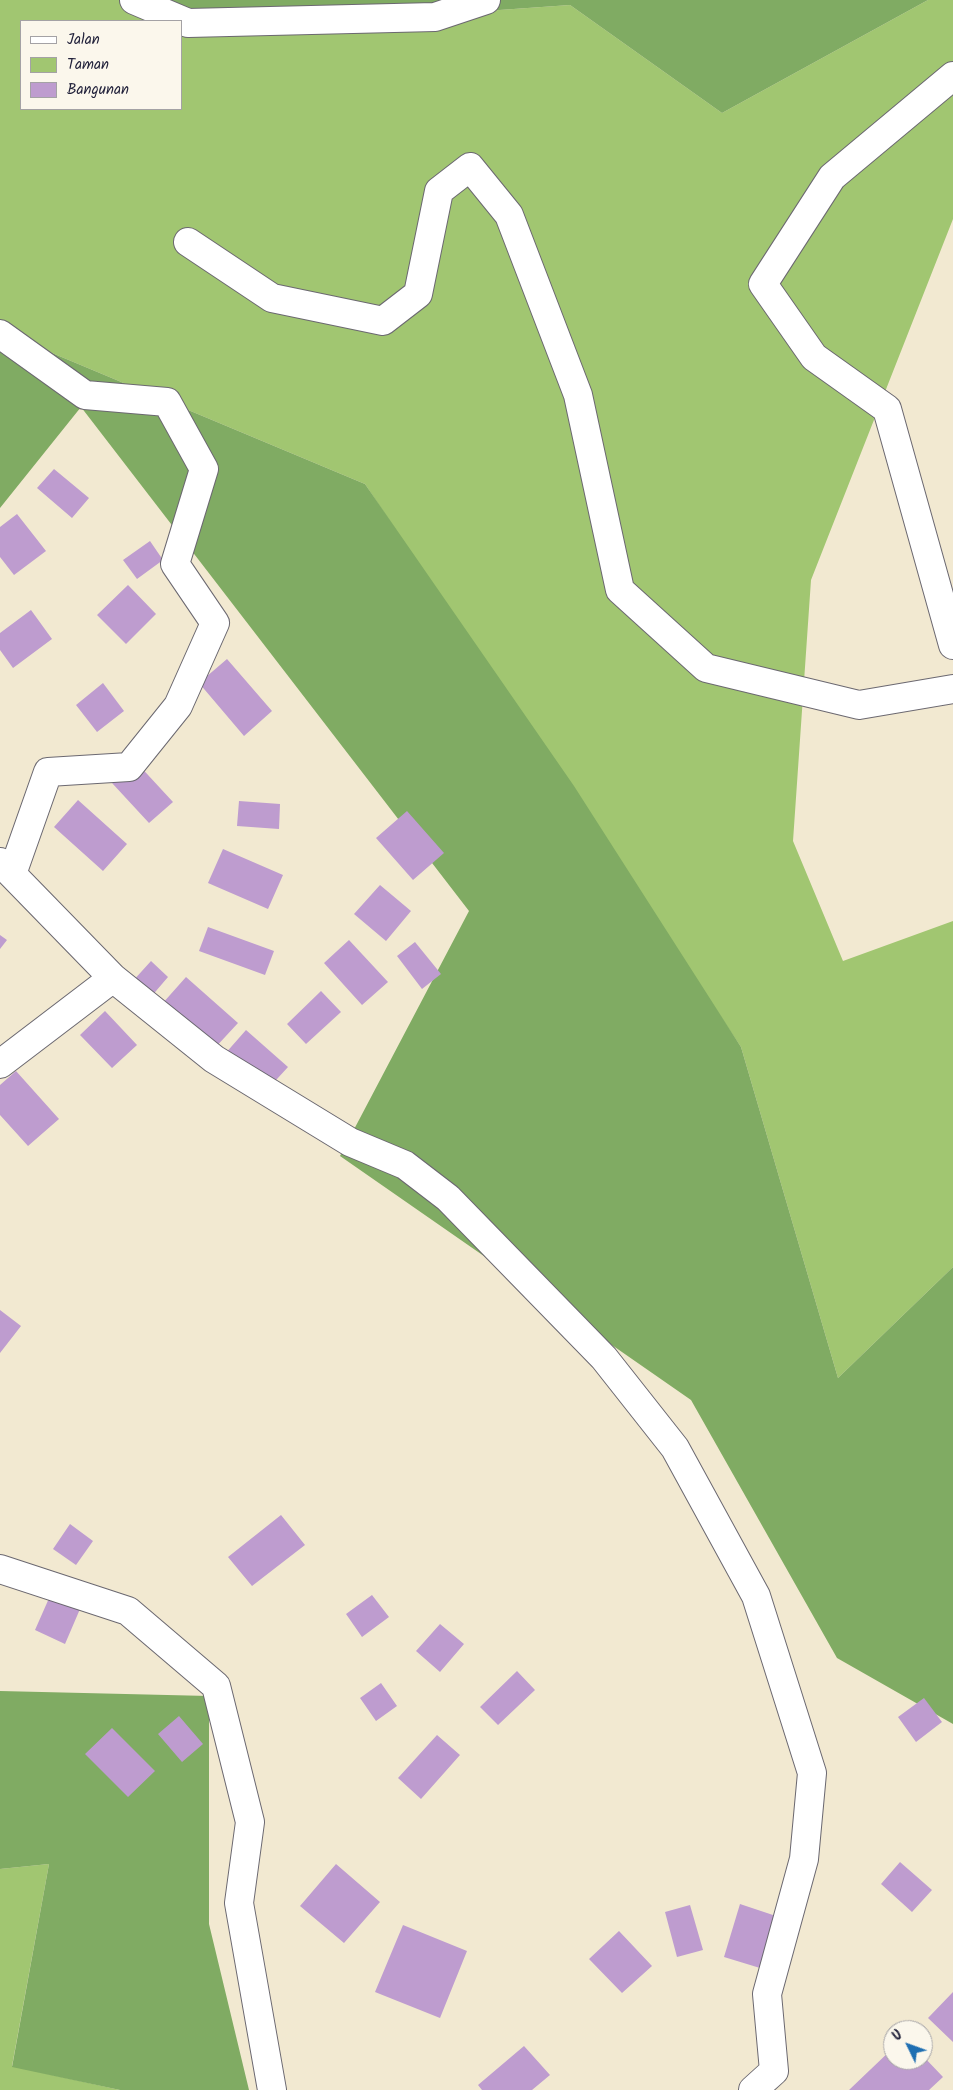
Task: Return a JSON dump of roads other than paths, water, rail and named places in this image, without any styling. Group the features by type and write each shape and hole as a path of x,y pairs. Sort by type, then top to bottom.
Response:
{"street":[{"path":"134,0 181,20"},
{"path":"182,20 188,23 435,18 486,0"},
{"path":"953,76 832,177 763,284 814,357 887,409 953,645"},
{"path":"188,242 272,298 383,321 418,294 439,192 470,167 508,215 578,394 620,590 706,668 859,705 953,689"},
{"path":"0,334 85,394 167,402 204,469 175,564 215,623 178,706 129,767 48,772 6,868 113,978 214,1059 350,1142 405,1165 448,1198 604,1358 675,1448 756,1596 812,1773 804,1859 767,1994 777,2080 753,2090"},
{"path":"0,1064 113,978"},
{"path":"0,1569 128,1611 216,1686 250,1822 238,1903 272,2090"}]}
